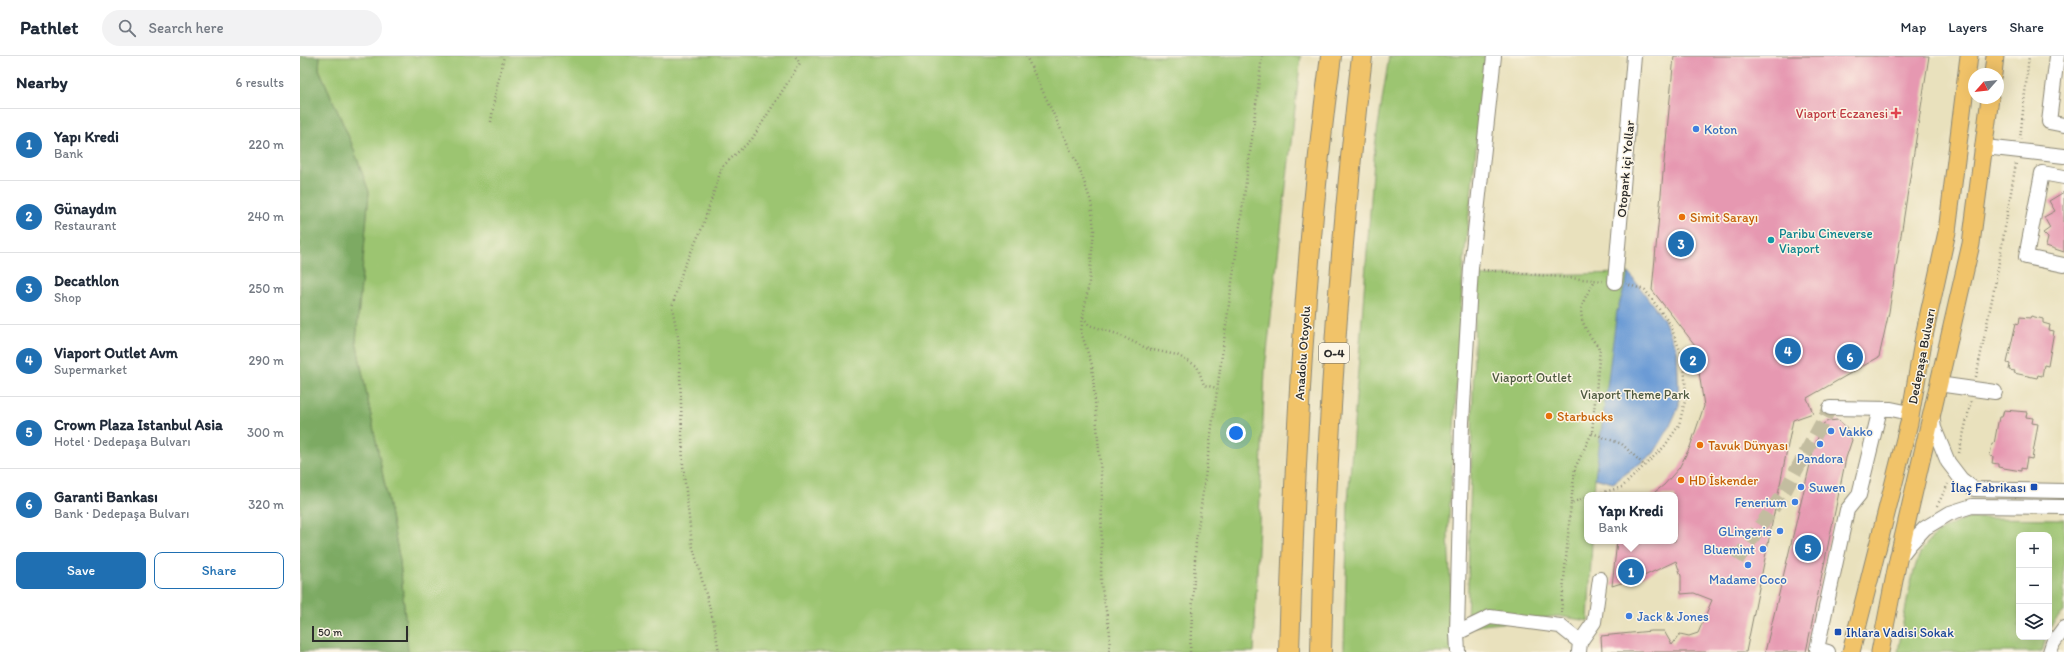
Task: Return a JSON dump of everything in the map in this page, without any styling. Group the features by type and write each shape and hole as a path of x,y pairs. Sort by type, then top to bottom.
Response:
{"highway":[{"path":"1320,139 1323,56"},
{"name":"Anadolu Otoyolu","path":"1290,652 1293,493 1302,347 1320,139 1331,56"},
{"name":"O-4","path":"1321,652 1323,551 1335,324 1362,56"}],"main road":[{"name":"Dedepaşa Bulvarı","path":"1851,652 1910,413 1924,336 1947,232 1969,56"},
{"path":"1994,68 1995,56"},
{"name":"Dedepaşa Bulvarı","path":"1880,652 1898,560 1971,244 1985,147 1989,104"}],"street":[{"path":"1458,652 1457,633 1462,422 1470,268 1494,56"},
{"name":"Otopark içi Yollar","path":"1615,282 1634,56"},
{"path":"2057,56 2050,122 2064,125"},
{"path":"1985,147 2064,156"},
{"path":"2064,177 2042,173 2026,257 2064,265"},
{"path":"1938,384 1995,392"},
{"path":"1830,408 1880,409 1910,413"},
{"path":"1820,651 1846,510 1859,495 1880,409"},
{"path":"1932,410 1934,428 1943,453 1954,472 1974,489 2064,491"},
{"path":"1898,560 1925,528 1950,513 1972,506 2064,507"},
{"path":"1457,633 1490,617 1560,626 1580,647 1594,622 1600,579"},
{"path":"2050,652 2053,643 2064,628"}],"path":[{"path":"491,122 495,95 504,56"},
{"path":"719,652 714,623 692,544 683,465 679,342 672,307 684,269 702,228 722,167 752,139 800,63 795,56"},
{"path":"1026,56 1080,170 1091,202 1094,230 1082,332 1092,365 1097,419 1102,487 1101,583 1110,633 1110,652"},
{"path":"1190,652 1196,542 1262,56"},
{"path":"1936,507 1954,472 1974,389 1996,280 2018,151 2029,56"},
{"path":"1470,268 1615,282 1645,290 1670,324 1684,361 1686,397 1679,425 1664,447 1622,487 1604,492"},
{"path":"1560,626 1575,468 1592,433 1600,349 1588,335 1584,323 1582,307 1595,280"},
{"path":"1083,317 1089,325 1117,334 1148,349 1177,355 1196,366 1204,385 1217,388"},
{"path":"1592,433 1622,444 1645,466"},
{"path":"1571,503 1584,498"}],"green space":[{"path":"300,56 320,56 319,69 351,142 369,192 356,341 400,561 408,652 300,652"},
{"path":"320,56 1301,56 1265,369 1254,652 408,652 400,561 356,341 369,192 351,142 319,69"},
{"path":"1389,56 1486,56 1463,270 1448,535 1454,652 1345,652 1344,647 1348,502 1375,146"},
{"name":"Viaport Outlet","path":"1629,273 1677,350 1679,406 1654,453 1613,483 1595,478 1594,492 1584,492 1584,544 1592,544 1588,621 1558,616 1467,627 1476,276"},
{"path":"1970,518 2064,519 2064,612 2052,624 2052,532 2016,532 2016,640 2045,640 2042,652 1898,652 1908,596 1915,566 1920,555 1924,547 1933,537 1951,525"}],"water":[{"name":"Viaport Theme Park","path":"1629,273 1664,320 1677,350 1679,406 1669,428 1654,453 1613,483 1595,478 1617,311"}],"building":[{"path":"1674,56 1929,56 1889,312 1879,357 1807,398 1813,413 1793,420 1746,652 1602,652 1601,636 1664,631 1672,645 1680,634 1689,636 1698,633 1712,600 1694,593 1681,594 1681,576 1676,561 1644,576 1612,586 1617,544 1678,544 1678,492 1655,492 1664,485 1679,468 1690,447 1704,406 1695,345 1652,290"},
{"path":"2064,192 2064,252 2046,246 2048,238 2043,233 2050,228 2044,217 2055,211 2049,201"},
{"path":"2031,316 2043,319 2043,323 2050,325 2049,330 2054,331 2048,366 2044,365 2042,376 2038,375 2037,378 2014,373 2015,371 2009,370 2010,364 2007,363 2016,323 2019,324 2020,317 2030,318"},
{"path":"2004,410 2027,412 2026,417 2033,418 2032,423 2038,424 2032,459 2027,458 2025,469 2021,468 2021,471 1998,467 1998,464 1992,463 1993,457 1990,456 1999,417 2002,417"},
{"path":"1838,420 1846,427 1852,440 1846,458 1806,652 1765,652 1814,448 1823,424 1828,421"}],"tunnel":[{"path":"1737,560 1786,489 1830,408"}],"place":[{"name":"Viaport Eczanesi","path":"1896,113"},
{"name":"Koton","path":"1696,129"},
{"name":"Simit Sarayı","path":"1682,217"},
{"name":"Paribu Cineverse Viaport","path":"1771,240"},
{"name":"Decathlon","path":"1681,244"},
{"name":"Viaport Outlet Avm","path":"1788,351"},
{"name":"Garanti Bankası","path":"1850,357"},
{"name":"Günaydın","path":"1693,360"},
{"name":"Starbucks","path":"1549,416"},
{"name":"Vakko","path":"1831,431"},
{"name":"Pandora","path":"1820,444"},
{"name":"Tavuk Dünyası","path":"1700,445"},
{"name":"HD İskender","path":"1681,480"},
{"name":"Suwen","path":"1801,487"},
{"name":"İlaç Fabrikası","path":"2034,487"},
{"name":"Fenerium","path":"1795,502"},
{"name":"GLingerie","path":"1780,531"},
{"name":"Crown Plaza Istanbul Asia","path":"1808,548"},
{"name":"Bluemint","path":"1763,549"},
{"name":"Madame Coco","path":"1748,565"},
{"name":"Yapı Kredi","path":"1631,572"},
{"name":"Jack & Jones","path":"1629,616"},
{"name":"Ihlara Vadisi Sokak","path":"1838,632"}]}
